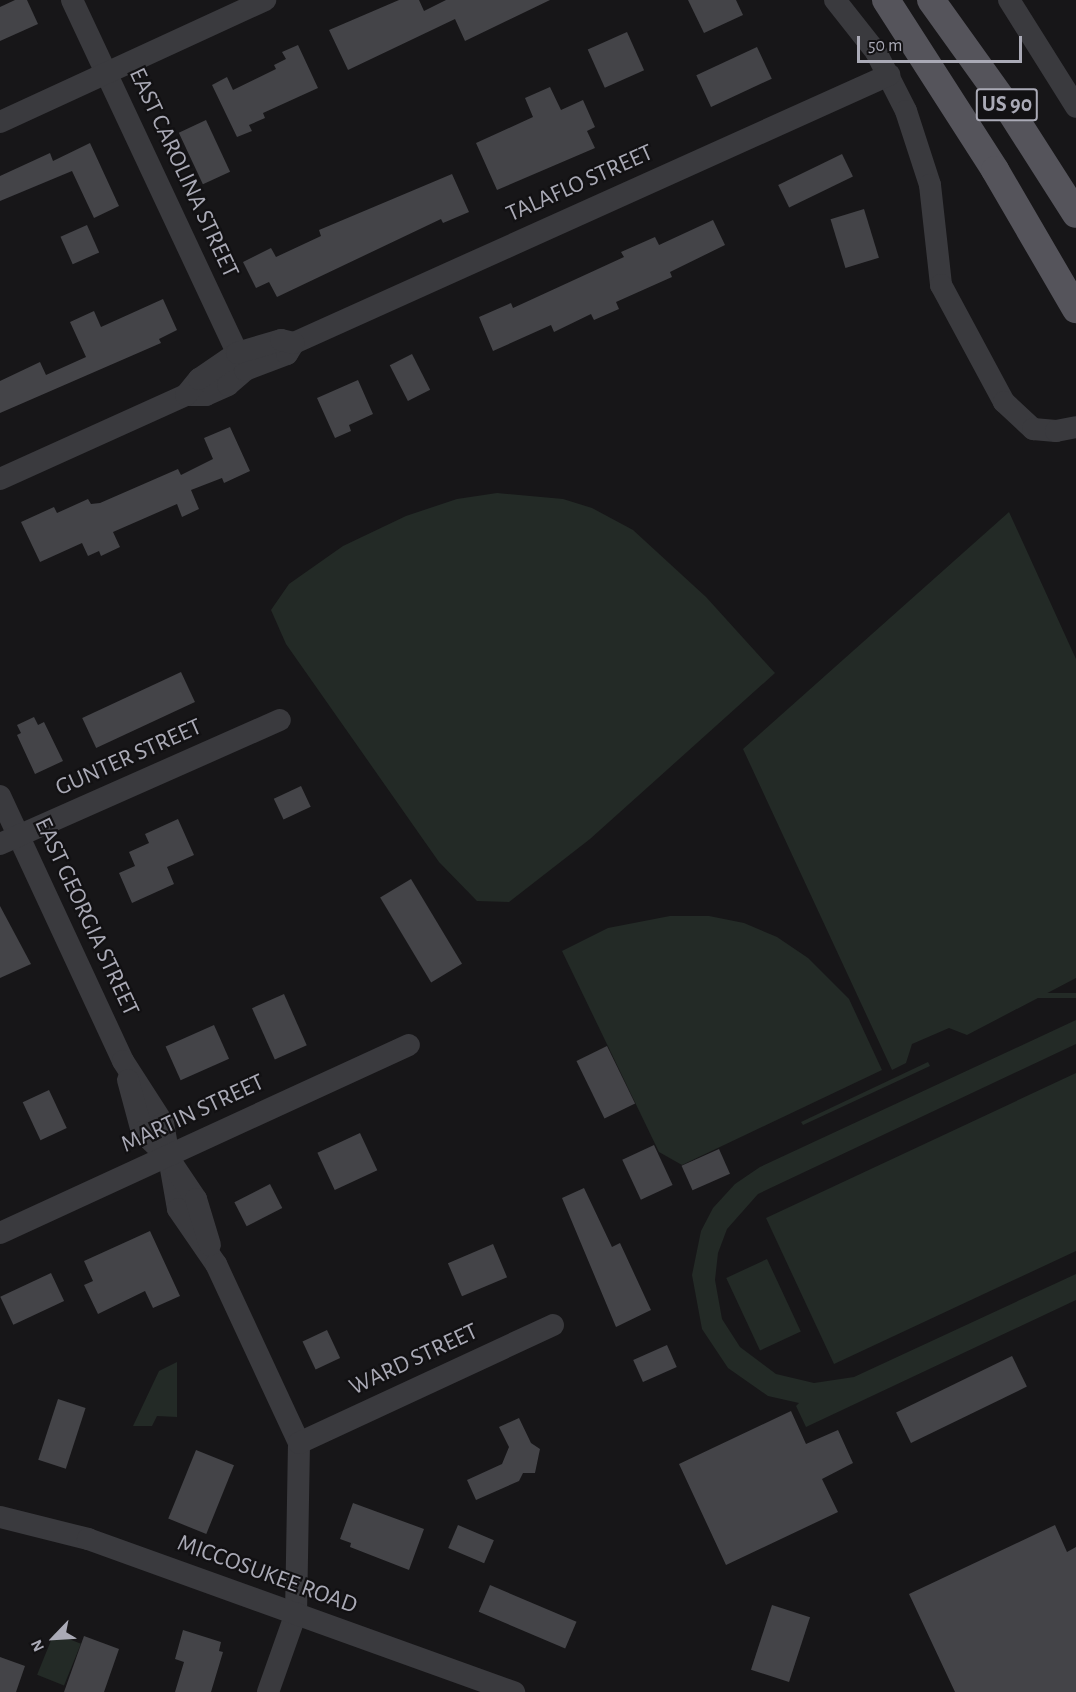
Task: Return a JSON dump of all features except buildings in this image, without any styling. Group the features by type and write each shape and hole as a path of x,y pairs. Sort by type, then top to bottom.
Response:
{"main road":[{"name":"US 90","path":"886,0 954,103 1076,309"},
{"name":"US 90","path":"931,0 1007,106 1076,214"}],"street":[{"name":"EAST CAROLINA STREET","path":"72,0 241,361"},
{"path":"0,122 265,0"},
{"path":"835,0 868,40 889,75 927,172 938,277 948,303 1004,402 1018,419 1039,430 1076,428"},
{"path":"1009,0 1076,107"},
{"name":"TALAFLO STREET","path":"0,479 186,394 206,395 228,385 241,361 279,358 294,343 889,75"},
{"name":"GUNTER STREET","path":"9,840 280,720"},
{"name":"EAST GEORGIA STREET","path":"0,796 9,840 123,1061 163,1123 167,1156 196,1199 216,1264 299,1443 296,1613 268,1692"},
{"name":"MARTIN STREET","path":"0,1233 409,1045"},
{"name":"WARD STREET","path":"299,1443 552,1325"},
{"name":"MICCOSUKEE ROAD","path":"0,1516 88,1539 514,1692"}],"shaded area":[{"path":"497,493 563,499 592,508 633,530 706,597 775,673 590,839 509,902 477,901 439,862 286,644 271,610 289,584 343,546 406,516 457,499"},
{"path":"1009,512 1076,659 1076,978 967,1035 949,1028 912,1044 906,1063 892,1070 743,749"},
{"path":"670,916 709,916 744,923 777,937 808,958 849,999 882,1070 682,1165 659,1152 562,951 608,928"},
{"path":"939,993 1076,993 1076,998 939,998"},
{"path":"1076,1020 1076,1044 758,1194 727,1229 718,1253 715,1280 722,1319 740,1347 776,1374 814,1383 854,1377 1076,1274 1076,1300 806,1427 796,1406 799,1403 768,1396 728,1368 702,1329 692,1275 701,1231 713,1208 735,1184 760,1167"},
{"path":"928,1062 930,1066 803,1125 801,1122"},
{"path":"1076,1073 1076,1251 834,1364 766,1218"},
{"path":"767,1259 801,1332 760,1351 726,1278"},
{"path":"177,1362 177,1417 157,1416 152,1426 133,1426 159,1371"},
{"path":"54,1633 81,1644 64,1686 37,1675"}]}
